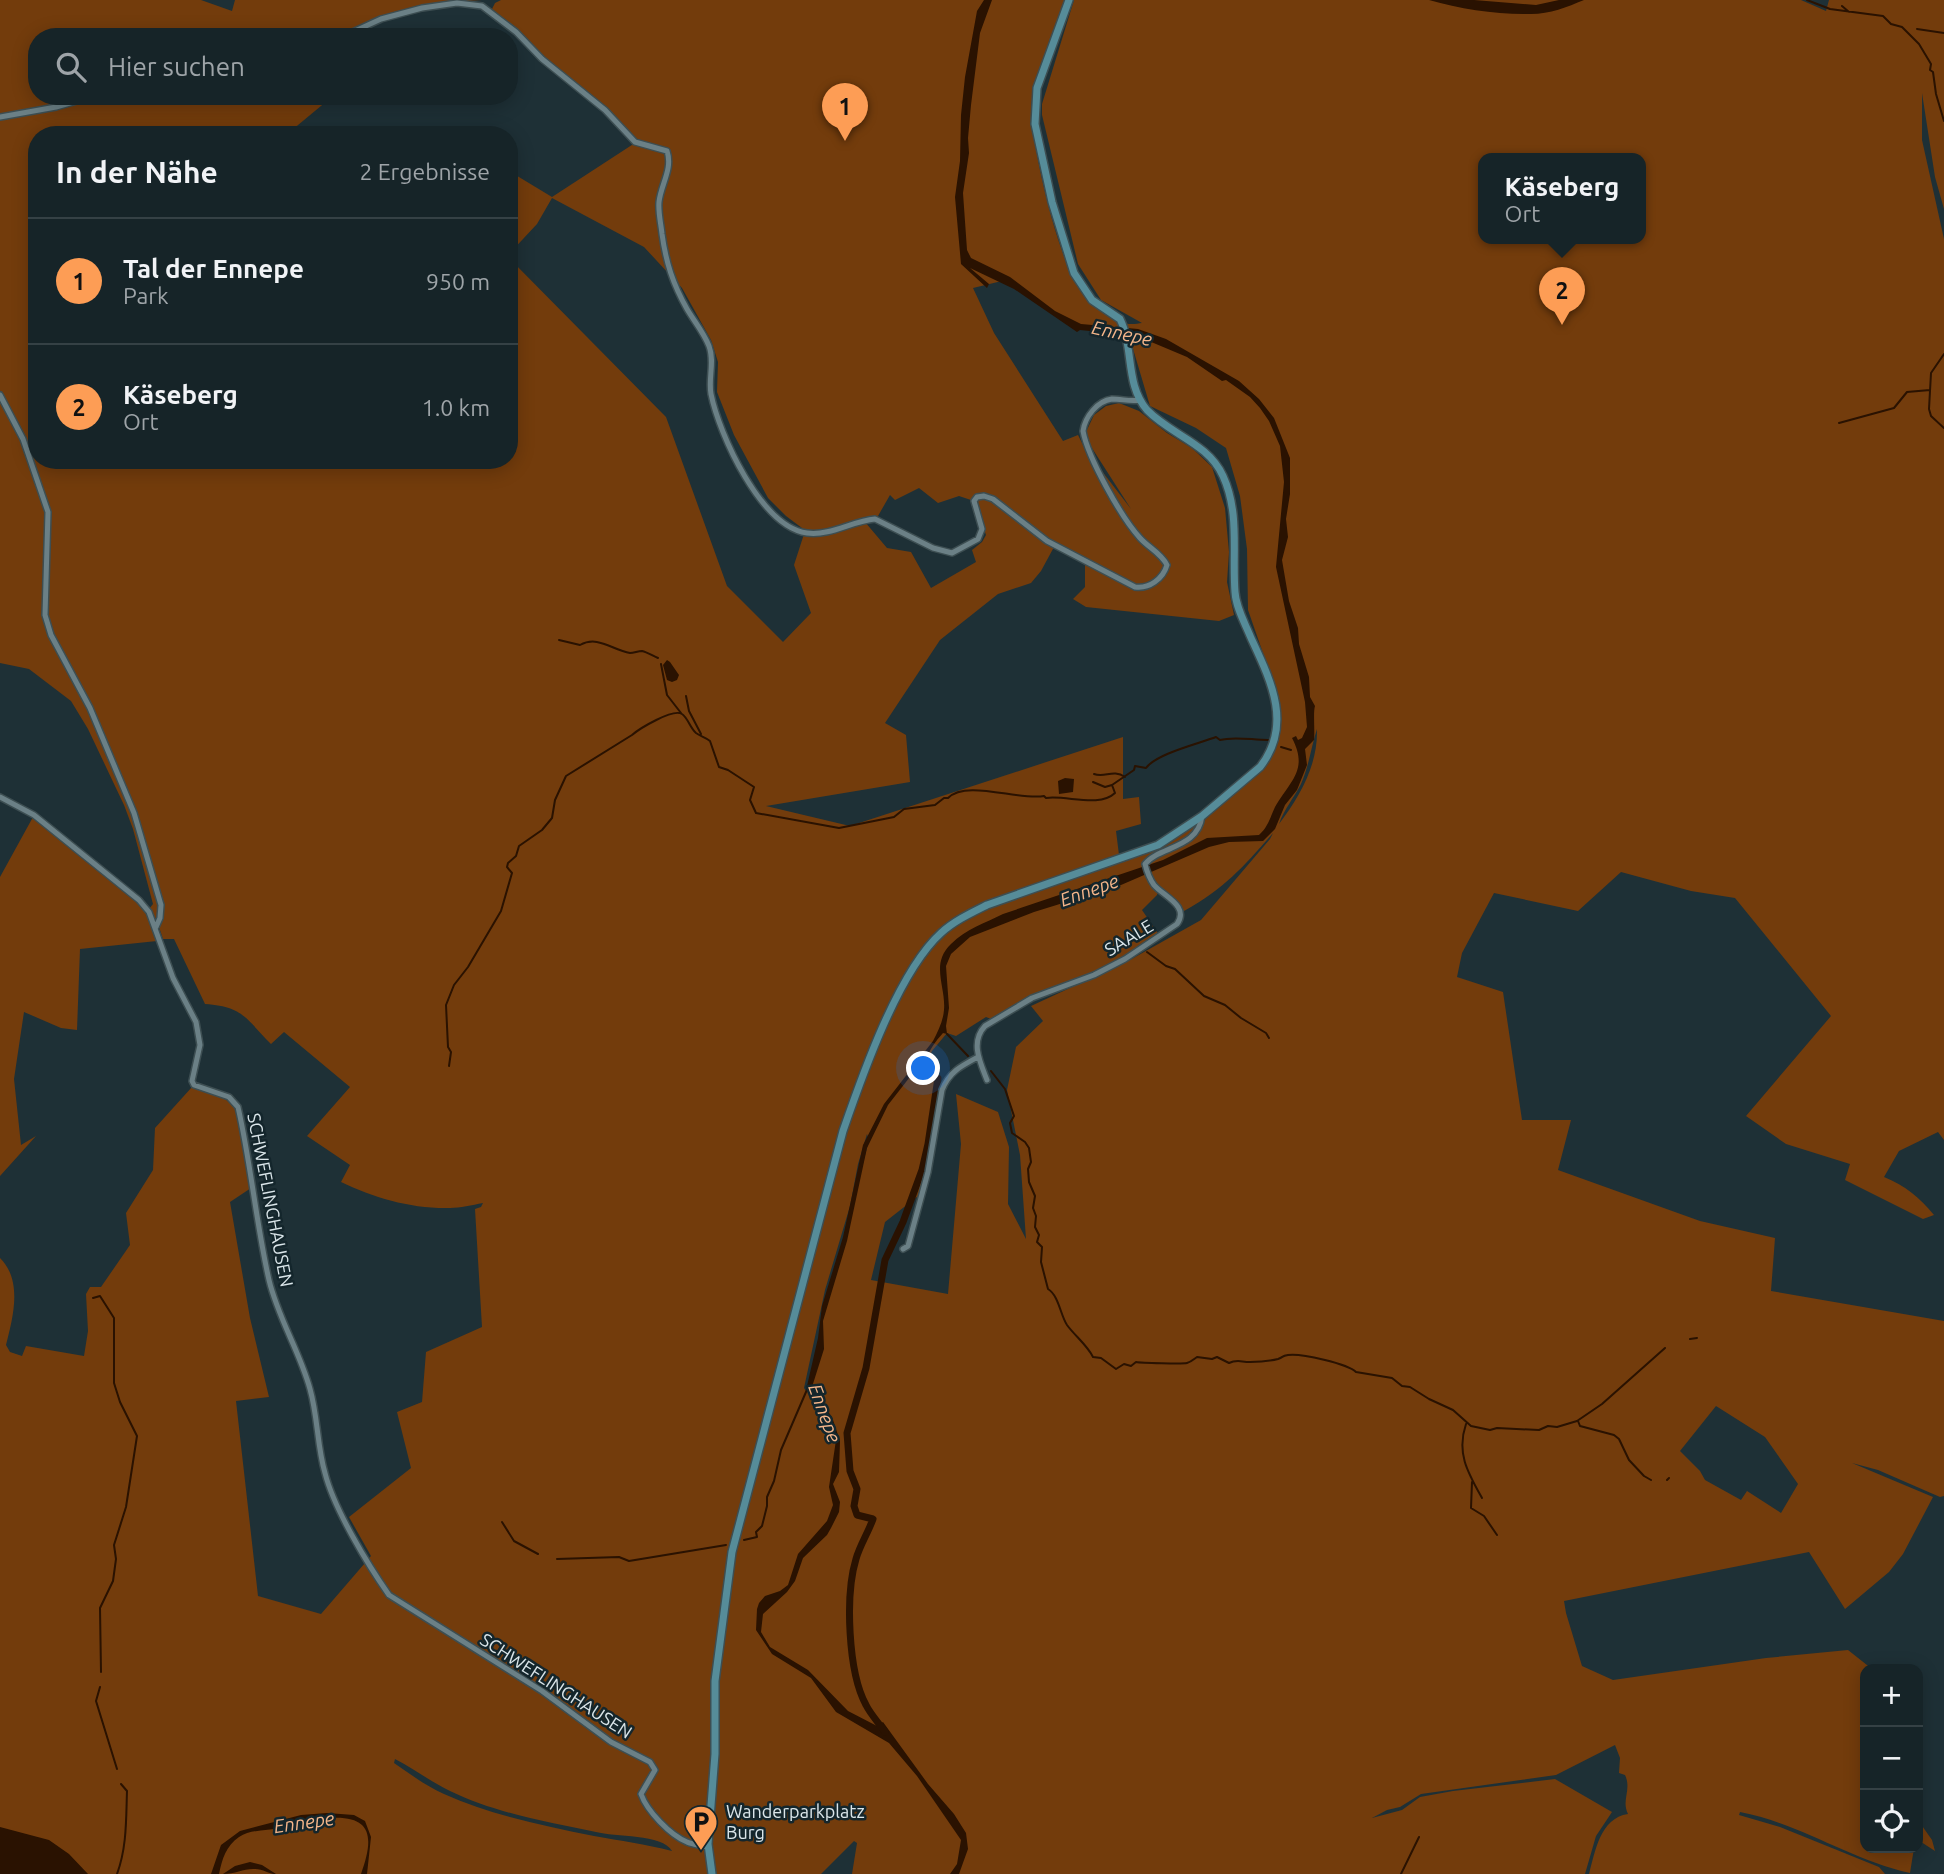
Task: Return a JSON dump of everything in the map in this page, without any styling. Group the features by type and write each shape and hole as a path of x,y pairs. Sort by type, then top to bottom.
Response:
{"street":[{"path":"712,1874 708,1846 715,1754 717,1653 732,1552 843,1131 861,1079 901,989 940,933 966,915 987,905 1158,845 1202,816 1260,768 1268,757 1277,734 1278,718 1269,677 1239,611 1235,593 1236,546 1233,510 1224,477 1208,453 1147,410 1140,400 1123,325 1117,316 1092,300 1074,273 1052,202 1035,124 1037,89 1069,0"},
{"path":"362,28 381,19 422,8 457,3 482,6 511,28"},
{"path":"518,34 542,59 605,110 635,142 667,150 670,159 659,204 666,263 674,285 709,345 712,361 710,390 725,437 741,471 757,496 797,531 818,533 875,519 933,548 952,553 978,539 982,529 974,501 977,497 984,496 993,499 1059,548 1135,587 1145,587 1164,575 1167,565 1163,557 1141,540 1113,499 1083,431 1087,418 1103,402 1113,399 1140,400"},
{"path":"0,117 63,105"},
{"path":"0,395 28,454"},
{"path":"33,469 48,512 45,615 51,635 90,708 134,813 161,905 156,927"},
{"name":"SCHWEFLINGHAUSEN","path":"0,797 34,815 122,886 149,912 173,978 197,1022 200,1045 192,1081 194,1085 229,1097 238,1107 269,1280 278,1312 310,1387 329,1488 374,1574 389,1595 542,1691 611,1742 650,1762 655,1770 641,1794 646,1804 678,1837 688,1843 708,1846"},
{"name":"SAALE","path":"978,1057 977,1041 980,1032 992,1021 1032,998 1094,975 1125,960 1177,924 1181,912 1176,904 1157,888 1147,874 1145,864 1148,859 1172,849 1192,835 1201,825 1202,816"},
{"path":"903,1248 908,1246 928,1172 942,1090 947,1078 954,1070 978,1057 987,1080"}],"shaded area":[{"path":"0,0 201,0 232,11 235,0 482,0 407,10 353,28 28,28 28,105 48,105 0,115"},
{"path":"501,0 1065,0 1053,37 1046,75 1038,79 1032,102 1033,128 1042,177 1064,257 1082,293 1112,317 1132,324 1142,323 1101,300 1078,264 1042,115 1042,104 1074,0 1801,0 1826,11 1829,0 1944,0 1944,209 1935,177 1922,93 1922,140 1944,239 1944,1140 1938,1132 1899,1151 1884,1177 1912,1193 1934,1215 1923,1219 1845,1180 1850,1164 1786,1144 1746,1116 1831,1016 1735,898 1691,891 1621,872 1578,911 1494,893 1462,953 1457,977 1503,992 1522,1120 1571,1120 1558,1170 1700,1221 1775,1238 1771,1291 1944,1321 1944,1496 1940,1497 1878,1470 1852,1463 1933,1497 1903,1554 1889,1572 1845,1609 1809,1552 1564,1601 1582,1666 1613,1680 1766,1658 1848,1650 1866,1664 1860,1664 1860,1853 1913,1853 1910,1873 1867,1860 1783,1824 1740,1812 1739,1815 1780,1827 1879,1867 1885,1874 1589,1874 1605,1829 1611,1822 1628,1814 1627,1780 1625,1775 1619,1773 1620,1758 1615,1745 1556,1775 1421,1794 1400,1807 1372,1818 1402,1810 1420,1797 1555,1779 1612,1812 1596,1836 1585,1874 852,1874 857,1843 854,1841 821,1874 77,1874 0,1833 0,1258 12,1277 14,1288 13,1311 6,1345 10,1352 22,1356 26,1346 84,1356 88,1331 86,1294 90,1287 101,1287 130,1245 126,1213 153,1170 155,1128 192,1087 224,1098 236,1108 251,1188 230,1202 250,1318 269,1397 236,1401 258,1596 321,1614 371,1556 349,1517 411,1468 397,1412 422,1402 426,1352 482,1327 475,1209 483,1203 454,1208 422,1207 380,1198 341,1182 350,1165 307,1136 350,1087 284,1032 271,1044 243,1015 228,1008 205,1004 174,939 163,939 159,927 164,917 164,907 137,817 97,727 95,729 132,813 159,910 159,917 156,919 149,909 153,904 124,805 88,729 71,701 29,669 0,663 0,119 58,105 322,105 297,126 28,126 28,469 518,469 518,267 666,417 727,586 783,642 811,613 794,565 804,534 814,535 865,522 887,548 911,552 931,588 976,562 972,550 986,535 975,502 984,495 974,501 959,496 938,503 919,488 895,500 890,495 878,516 827,531 806,531 768,498 734,435 717,392 718,362 711,340 682,288 644,247 552,198 537,224 518,244 518,176 552,197 638,141 606,109 544,59 518,28 492,9 495,3","holes":["1006,280 1074,326 1128,332 1150,406 1196,428 1226,448 1240,496 1247,549 1248,610 1279,699 1277,746 1251,778 1203,820 1162,848 1120,863 1116,831 1141,824 1139,797 1123,799 1123,737 850,826 766,806 910,782 906,735 885,723 940,640 998,594 1031,583 1054,547 1085,560 1085,587 1073,599 1086,607 1219,621 1234,615 1227,582 1229,552 1225,508 1212,467 1192,448 1139,411 1119,403 1106,406 1094,415 1086,432 1090,445 1131,509 1085,449 1078,435 1063,441 994,333 973,288","1317,729 1317,742 1306,779 1279,824 1301,784","1273,833 1201,920 1128,961 1031,1006 1043,1021 1016,1047 1007,1090 1020,1155 1026,1239 1008,1204 1009,1147 998,1112 956,1094 961,1144 948,1294 871,1280 885,1222 922,1193 936,1124 940,1076 931,1071 927,1063 932,1051 947,1033 956,1036 986,1017 996,1021 1015,1009 1121,959 1159,935 1142,910 1158,892 1162,889 1184,911 1233,876","867,1134 869,1140 822,1323 811,1383 806,1391 804,1388 825,1290 850,1206","1716,1406 1765,1437 1798,1484 1781,1513 1747,1491 1741,1500 1705,1480 1680,1451","395,1759 450,1791 503,1811 604,1834 649,1839 667,1846 672,1851 499,1814 424,1784 394,1763"]},
{"path":"33,817 135,899 150,918 157,941 80,949 77,1030 61,1028 24,1012 14,1079 21,1145 36,1136 0,1176 0,877"},
{"path":"1923,1827 1932,1840 1935,1851 1923,1843"}],"water":[{"name":"Ennepe","path":"984,0 992,0 980,33 971,105 969,153 963,193 967,250 971,258 1010,277 1055,311 1081,324 1138,329 1166,339 1239,381 1259,399 1274,418 1290,458 1290,494 1286,519 1288,537 1282,560 1289,601 1309,677 1310,697 1315,706 1314,740 1305,749 1307,765 1297,790 1285,805 1275,829 1263,841 1229,842 1209,847 1121,885 1034,912 970,937 951,954 946,966 949,1008 947,1034 943,1033 931,1048 927,1066 924,1068 920,1064 888,1105 867,1148 847,1241 823,1321 824,1349 812,1387 832,1417 840,1441 839,1472 833,1484 840,1502 839,1512 827,1535 803,1558 795,1581 787,1592 763,1614 761,1632 770,1647 808,1670 848,1711 877,1726 883,1722 966,1833 968,1849 959,1874 950,1874 957,1864 961,1840 917,1776 889,1743 836,1712 811,1678 772,1654 756,1630 759,1603 765,1596 788,1585 798,1554 827,1521 833,1505 829,1487 836,1440 825,1414 809,1393 807,1386 822,1306 843,1237 863,1145 884,1104 933,1041 938,1030 944,1010 941,959 951,944 969,930 1003,914 1163,860 1207,838 1259,835 1296,775 1299,759 1292,738 1302,738 1307,727 1305,702 1276,567 1284,482 1280,446 1260,408 1250,397 1226,380 1222,381 1187,357 1137,336 1080,330 1077,332 1014,289 970,268 989,284 987,288 961,264 955,197 960,161 961,115 977,11"},
{"path":"1429,0 1474,0 1536,5 1559,0 1584,0 1565,8 1538,14 1506,14"},
{"path":"667,660 679,675 677,680 672,682 667,680 663,665"},
{"path":"1065,778 1074,779 1073,792 1059,794 1058,781"},
{"path":"301,1815 354,1815 365,1821 371,1837 367,1874 361,1874 368,1850 366,1831 362,1825 354,1820 329,1818 305,1820 281,1828 244,1834 228,1849 219,1874 211,1874 221,1845 240,1831"},
{"path":"0,1827 49,1840 69,1854 88,1874 0,1874"},
{"path":"250,1862 262,1865 276,1874 249,1869 223,1874 235,1866"}],"waterway":[{"path":"1807,0 1830,9 1883,16 1891,24 1902,27 1919,44 1931,64 1930,70 1933,72 1944,121"},
{"path":"1842,6 1849,12"},
{"path":"1917,29 1944,33"},
{"path":"1944,354 1931,373 1929,409 1931,416 1944,428"},
{"path":"1839,423 1894,408 1907,392 1930,390"},
{"path":"559,640 580,645 599,642 630,653 640,651 658,658"},
{"path":"661,664 667,695 681,713"},
{"path":"686,696 689,711 701,734"},
{"path":"449,1066 451,1052 448,1047 446,1005 454,985 468,967 501,911 512,873 507,867 508,863 516,856 519,846 542,830 552,818 555,800 566,776 664,716 682,714 696,733 710,741 719,767 754,787 750,800 756,813 839,828 894,817 904,809 935,805 944,798 967,790 1100,800 1115,793 1112,785 1134,770 1135,766 1146,768 1158,758 1178,750 1216,737 1220,740 1268,740"},
{"path":"1281,747 1291,750"},
{"path":"1094,774 1117,774 1125,777"},
{"path":"1093,782 1105,787 1112,785"},
{"path":"1147,952 1166,966 1175,969 1204,996 1225,1005 1266,1033 1269,1038"},
{"path":"947,1034 968,1056"},
{"name":"Ennepe","path":"885,1732 868,1709 860,1691 852,1654 850,1592 858,1554 873,1519 857,1515 854,1506 857,1489 850,1471 847,1433 866,1368 885,1260 903,1222 922,1170 928,1144 938,1078 928,1071 923,1059"},
{"path":"991,1071 1005,1089 1014,1116 1010,1123 1012,1133 1029,1148 1029,1182 1035,1196 1033,1208 1036,1216 1035,1227 1039,1235 1037,1242 1042,1247 1041,1262 1048,1289 1055,1296 1067,1325 1093,1357 1101,1358 1116,1369 1124,1364 1131,1366 1136,1362 1187,1363 1197,1357 1217,1357 1229,1363 1267,1361 1288,1355 1303,1356 1334,1363 1356,1372 1392,1378 1402,1386 1410,1387 1453,1410 1471,1426 1490,1430 1539,1430 1577,1421 1602,1404 1665,1348"},
{"path":"93,1298 100,1296 114,1318 114,1383 137,1436 126,1507 114,1545 116,1559 113,1581 100,1608 101,1672"},
{"path":"1690,1339 1697,1338"},
{"name":"Ennepe","path":"744,1540 757,1537 756,1532 762,1526 767,1497 774,1481 781,1450 809,1385"},
{"path":"1578,1421 1580,1426 1614,1435 1619,1439 1629,1460 1651,1480"},
{"path":"1466,1424 1463,1454 1468,1471 1482,1498"},
{"path":"1472,1482 1471,1508 1484,1516 1497,1535"},
{"path":"502,1522 514,1541 538,1554"},
{"path":"557,1559 619,1557 629,1561 726,1545"},
{"path":"100,1687 96,1701 117,1769"},
{"path":"117,1874 123,1854 126,1822 127,1791 121,1784"},
{"path":"1401,1874 1419,1837"}],"place":[{"name":"Tal der Ennepe","path":"845,141"},
{"name":"Käseberg","path":"1562,325"},
{"name":"Wanderparkplatz Burg","path":"701,1852"}]}
